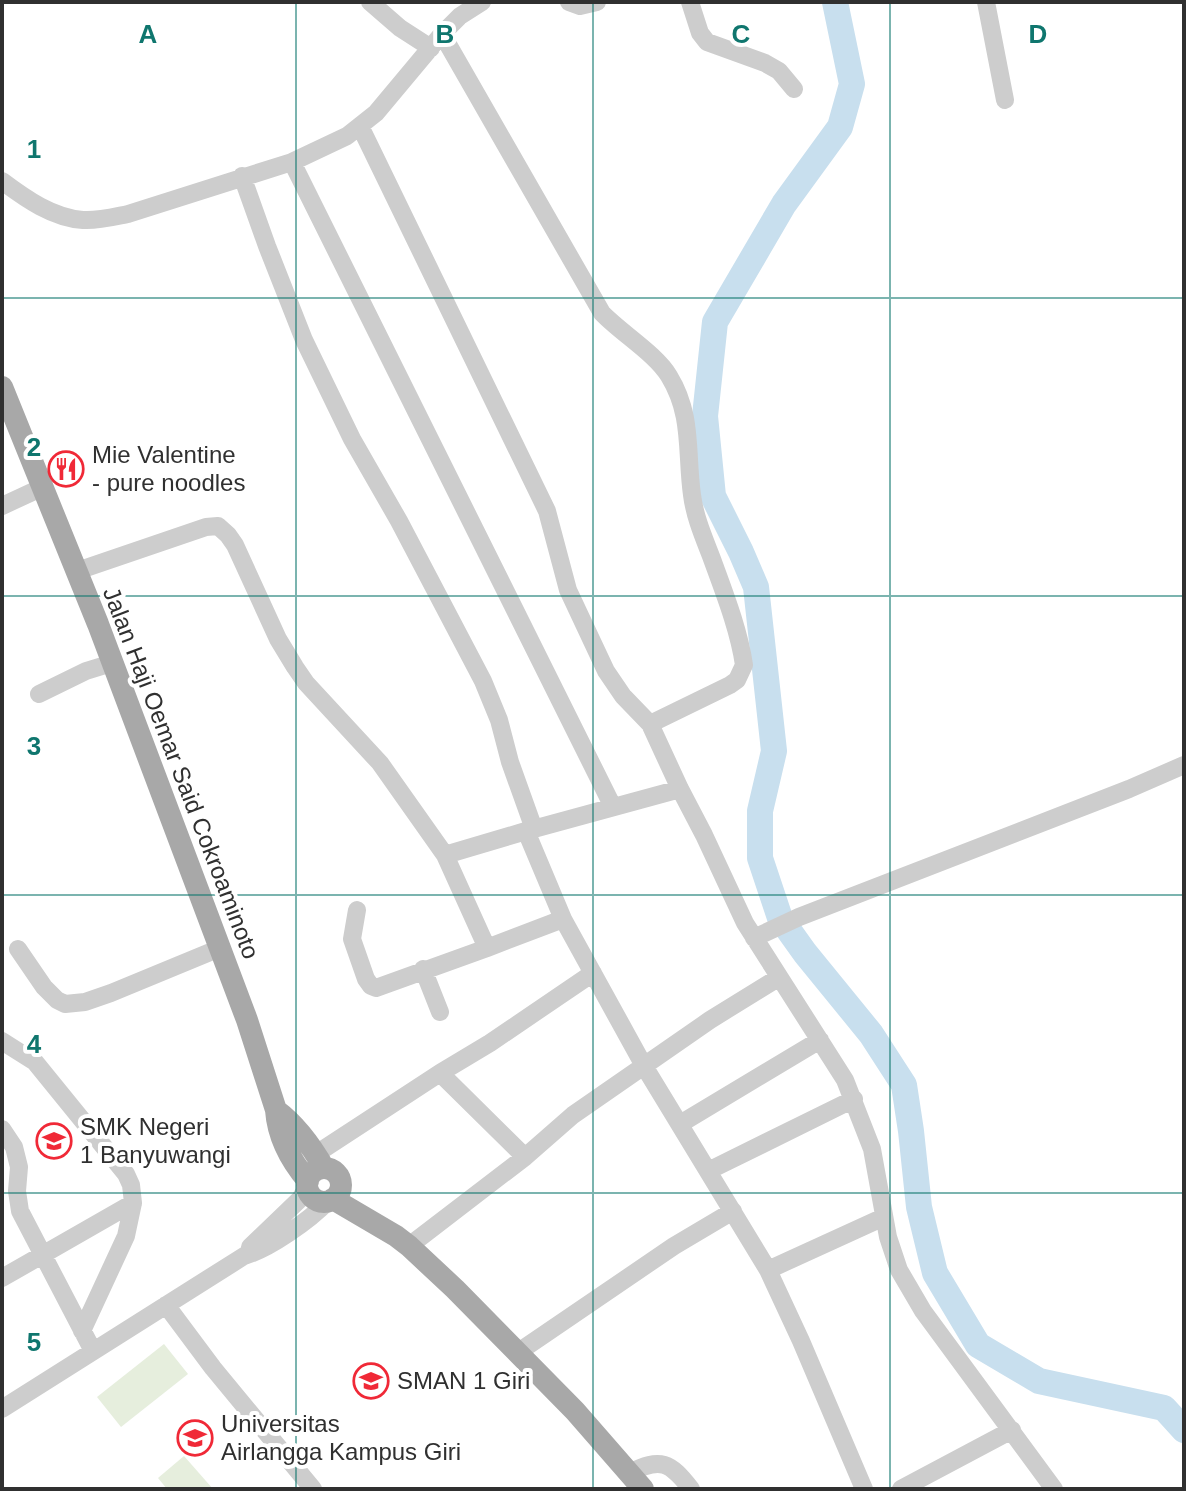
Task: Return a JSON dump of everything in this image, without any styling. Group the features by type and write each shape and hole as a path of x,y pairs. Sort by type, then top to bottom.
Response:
{"main road":[{"name":"Jalan Haji Oemar Said Cokroaminoto","path":"2,387 112,663 247,1020 276,1110 287,1119 322,1181 402,1241 455,1289 575,1411 636,1481"}],"street":[{"path":"370,2 400,28 437,41 529,185 602,313 668,372 684,405 696,518 727,604 744,665 737,680 730,685 650,724"},
{"path":"2,181 38,206 61,216 83,220 103,219 128,214 292,162 347,136 376,113 460,16 482,2"},
{"path":"569,2 580,6 597,2"},
{"path":"692,2 703,38 713,45 765,63 779,71 794,89"},
{"path":"986,2 1005,100"},
{"path":"360,126 547,511 568,590 606,671 623,696 650,724 745,923 760,934 778,978 834,1060 854,1099 872,1149 888,1237 899,1270 923,1311 1054,1489"},
{"path":"292,162 613,807"},
{"path":"242,176 304,340 352,439 483,681 499,720 530,830 563,919 644,1066 768,1270 864,1489"},
{"path":"2,506 43,487"},
{"path":"77,571 206,527 221,528 235,545 278,639 295,667 380,763 445,855 487,948"},
{"path":"39,694 86,671 112,663"},
{"path":"760,934 1184,765"},
{"path":"445,855 680,789"},
{"path":"357,910 352,939 366,979 376,988 563,919"},
{"path":"18,949 44,987 65,1004 85,1002 111,993 220,948"},
{"path":"423,969 440,1012"},
{"path":"2,1409 317,1212 322,1181 440,1073 593,973"},
{"path":"402,1241 525,1157 573,1115 710,1020 778,978"},
{"path":"680,1124 820,1040"},
{"path":"2,1041 35,1062 126,1174 131,1185 133,1203 126,1236 82,1331"},
{"path":"440,1073 525,1157"},
{"path":"708,1171 854,1099"},
{"path":"2,1129 14,1147 19,1167 17,1191 20,1211 93,1351"},
{"path":"2,1278 133,1203"},
{"path":"517,1353 674,1246 733,1211"},
{"path":"768,1270 884,1217"},
{"path":"166,1305 213,1368 313,1489"},
{"path":"901,1489 1012,1430"},
{"path":"636,1481 645,1465 654,1463 667,1466 679,1474 691,1489"}],"green space":[{"path":"164,1344 188,1374 121,1427 97,1397"},
{"path":"184,1456 213,1489 167,1489 158,1478"}],"waterway":[{"path":"835,2 852,84 840,127 784,204 715,322 705,416 713,496 756,587 774,751 760,811 760,858 780,918 871,1034 904,1085 919,1207 935,1273 978,1345 1039,1381 1164,1408 1184,1430"}],"place":[{"name":"Mie Valentine - pure noodles","path":"66,469"},
{"name":"SMK Negeri 1 Banyuwangi","path":"54,1141"},
{"name":"SMAN 1 Giri","path":"371,1381"},
{"name":"Universitas Airlangga Kampus Giri","path":"195,1438"}]}
